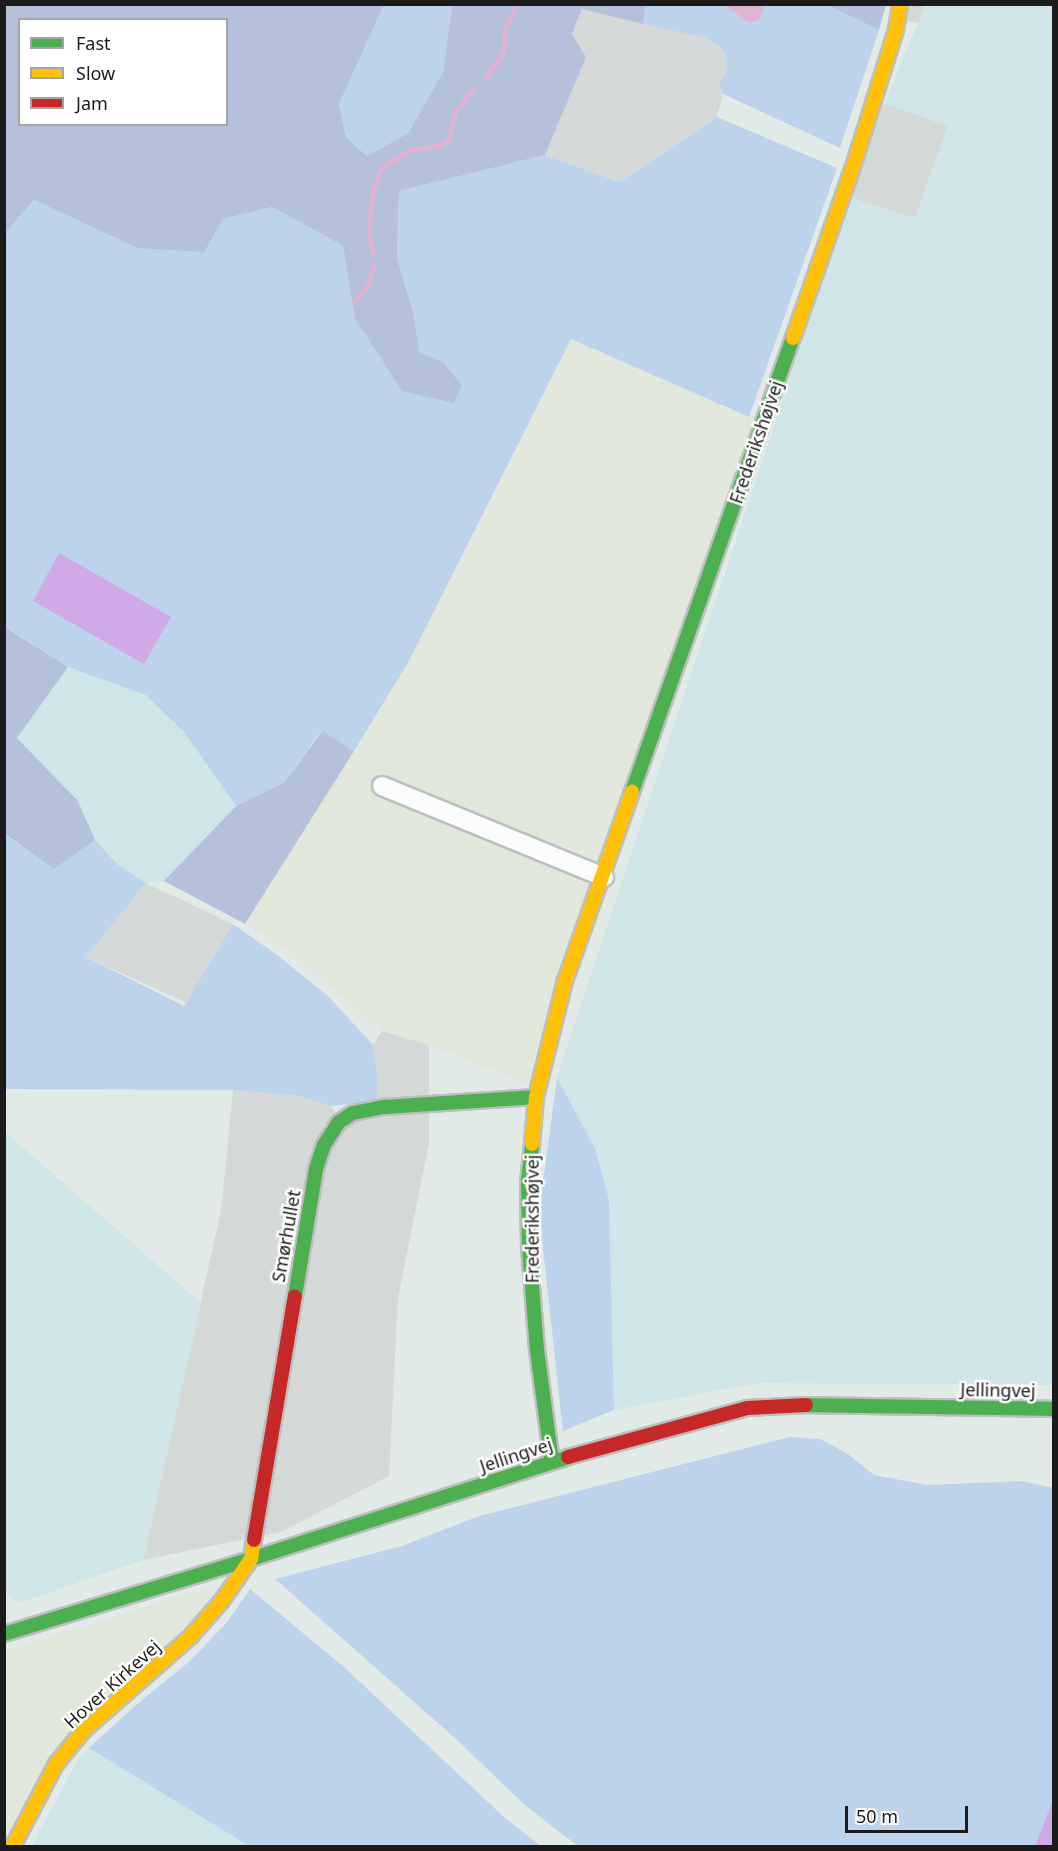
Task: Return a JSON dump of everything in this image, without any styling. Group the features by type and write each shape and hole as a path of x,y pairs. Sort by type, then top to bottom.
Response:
{"street":[{"name":"Frederikshøjvej","path":"552,1462 537,1350 529,1248 528,1181 536,1097 565,981 604,877 854,167 896,30 900,4"},
{"path":"382,786 604,877"},
{"name":"Smørhullet","path":"251,1559 316,1169 324,1146 339,1122 353,1113 385,1107 536,1097"},
{"name":"Jellingvej","path":"4,1634 251,1559 552,1462 707,1417 747,1408 815,1404 1053,1409"},
{"name":"Hover Kirkevej","path":"13,1846 56,1764 76,1740 191,1636 221,1602 251,1559"}],"shaded area":[{"path":"5,4 384,5 339,104 346,137 367,156 408,133 443,72 452,5 646,5 643,24 582,9 572,34 586,57 545,155 399,191 397,258 414,315 419,352 444,363 462,386 454,403 402,391 355,319 343,246 272,207 223,219 204,252 137,248 34,200 5,233"},
{"path":"828,4 879,30 840,148 723,94 719,84 727,68 725,55 719,45 705,38 643,24 646,5"},
{"path":"886,4 879,30 828,5"},
{"path":"384,5 452,5 443,72 408,133 367,156 346,137 339,104"},
{"path":"725,5 761,5 763,10 759,20 749,23"},
{"path":"908,5 926,5 919,23 906,20"},
{"path":"926,5 1053,5 1053,1385 758,1383 614,1410 609,1200 595,1148 557,1078 850,198 915,218 948,126 884,103"},
{"path":"582,9 705,38 719,45 725,55 727,68 719,84 723,94 717,117 619,182 545,155 585,57 572,34"},
{"path":"884,103 948,126 915,218 850,198"},
{"path":"717,117 837,168 749,417 571,339 409,661 354,751 321,731 285,782 236,806 184,732 146,695 68,667 5,626 5,233 34,200 137,248 223,219 272,207 343,246 355,319 402,391 444,363 419,353 414,315 397,258 399,191 545,155 619,182"},
{"path":"571,338 758,422 533,1086 429,1045 382,1031 287,950 245,924 409,661"},
{"path":"59,553 171,617 144,664 33,601"},
{"path":"4,626 68,667 17,738 78,801 95,840 54,869 5,834"},
{"path":"68,667 146,694 184,732 236,806 164,881 146,883 117,864 95,840 78,801 17,738"},
{"path":"322,731 354,751 245,924 164,881 236,806 285,782"},
{"path":"4,834 54,868 95,840 117,864 146,883 86,957 184,1006 233,924 276,954 329,997 373,1045 378,1079 377,1101 331,1106 298,1096 233,1090 5,1089"},
{"path":"146,883 233,924 187,1003 86,957"},
{"path":"382,1031 429,1045 429,1143 398,1298 389,1476 281,1532 143,1560 221,1211 233,1090 298,1096 331,1106 339,1118 378,1079 373,1045"},
{"path":"557,1078 595,1148 609,1200 614,1410 563,1431 539,1212"},
{"path":"5,1132 201,1303 143,1560 19,1603 4,1591"},
{"path":"790,1437 820,1439 848,1454 874,1475 927,1485 1022,1481 1053,1488 1053,1799 1035,1846 578,1846 527,1807 456,1739 275,1579 402,1546 479,1516"},
{"path":"210,1586 211,1599 161,1652 5,1845 5,1651"},
{"path":"250,1589 344,1667 505,1818 541,1846 249,1846 89,1748 136,1705 191,1660 228,1621"},
{"path":"89,1748 249,1846 32,1846 78,1759"},
{"path":"1053,1799 1053,1846 1035,1846"}],"waterway":[{"path":"486,77 503,53 505,29 517,4"},
{"path":"373,252 369,240 369,223 373,192 381,168 409,150 439,146 448,140 456,111 474,88"},
{"path":"355,300 368,285 374,264"}],"traffic: fast":[{"path":"632,792 793,338"},
{"path":"295,1296 316,1169 324,1145 339,1122 353,1113 385,1107 536,1097"},
{"path":"532,1144 528,1181 529,1248 537,1350 552,1462"},
{"path":"806,1405 1054,1409"},
{"path":"4,1634 251,1559 568,1457"}],"traffic: slow":[{"path":"793,338 853,167 896,30 900,4"},
{"path":"532,1144 536,1097 565,981 632,792"},
{"path":"13,1846 56,1764 83,1731 191,1636 221,1602 251,1559 254,1540"}],"traffic: jam":[{"path":"254,1540 295,1296"},
{"path":"568,1457 747,1408 806,1405"}]}
